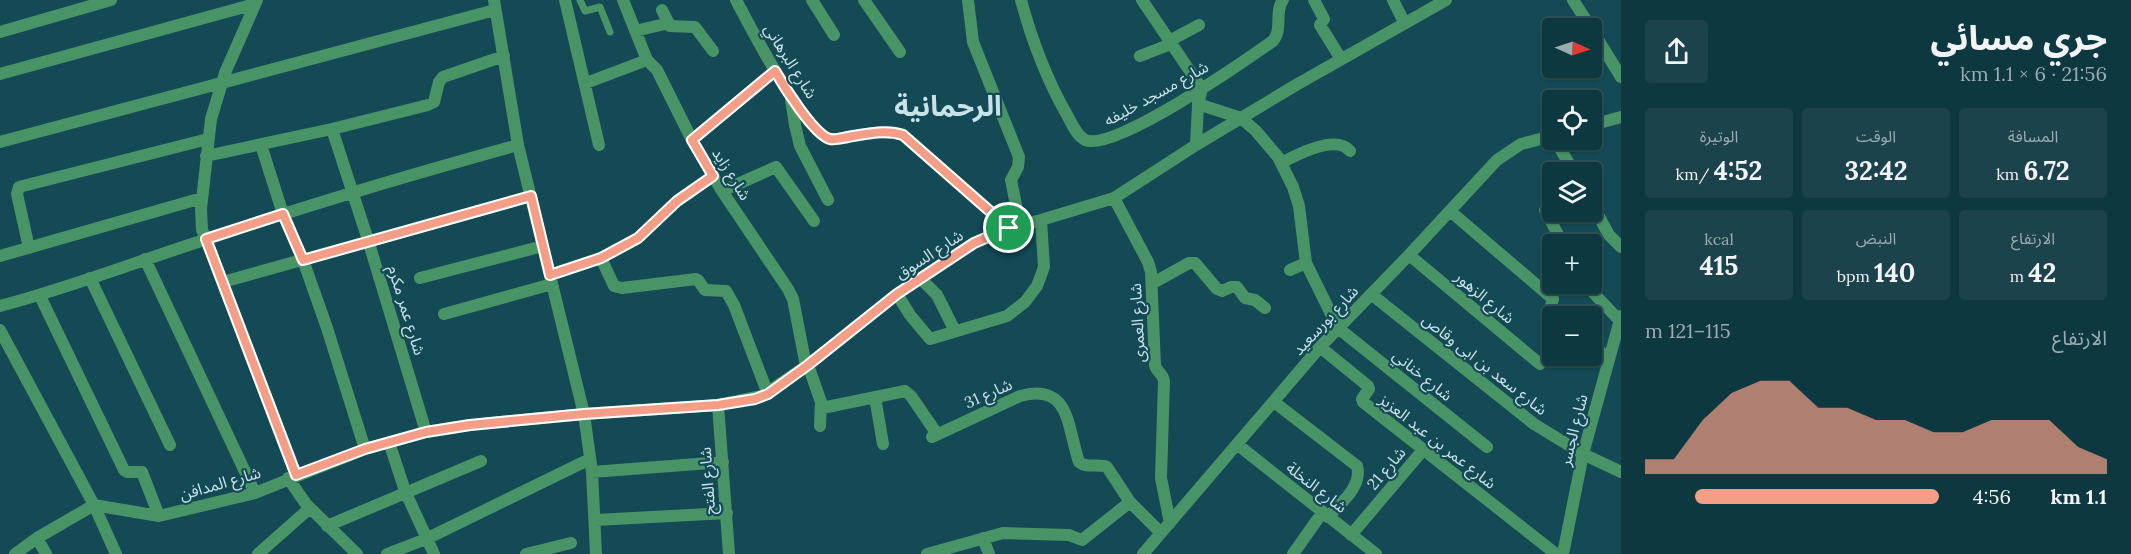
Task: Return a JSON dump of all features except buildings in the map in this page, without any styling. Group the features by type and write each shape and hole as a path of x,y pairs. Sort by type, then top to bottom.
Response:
{"street":[{"path":"0,32 110,0"},
{"path":"565,0 599,145"},
{"name":"شارع زايد","path":"623,0 646,60 657,70 713,176 793,299 807,366 822,408"},
{"name":"شارع البرهاني","path":"736,0 791,98 823,135 834,139 867,134 897,133 903,135 1014,226"},
{"path":"812,0 834,35"},
{"path":"864,0 900,52"},
{"name":"شارع مسجد خليفه","path":"1021,0 1030,33 1050,86 1078,135 1087,141 1097,142 1143,122 1202,89 1275,39 1278,9 1283,0"},
{"path":"1142,0 1202,89 1198,104 1196,145"},
{"path":"1314,0 1324,19 1320,25 1341,59"},
{"path":"1393,0 1404,22"},
{"name":"شارع السوق","path":"584,414 718,405 755,399 768,394 897,294 974,243 1014,226 1114,198 1241,118 1444,0"},
{"path":"1573,0 1584,18"},
{"path":"971,1 973,42 1019,157 1018,166 1011,180 1014,226"},
{"path":"0,74 256,2"},
{"path":"256,2 222,83 211,119 201,218 206,239 224,282 292,477 310,508 357,554"},
{"path":"0,142 222,83 494,5 518,145 584,414 592,472 596,554"},
{"path":"662,10 671,27 696,28 713,51"},
{"path":"635,31 669,23"},
{"path":"1140,56 1199,25"},
{"path":"1602,47 1621,77"},
{"path":"206,156 332,129 434,102 439,82 443,76 504,56"},
{"path":"586,83 646,60"},
{"path":"692,140 775,71"},
{"path":"791,98 800,146 828,200"},
{"path":"1198,104 1241,118 1256,131 1281,163 1299,206 1306,263 1338,328"},
{"path":"1602,122 1621,117"},
{"name":"شارع عمر مكرم","path":"332,129 426,432"},
{"name":"شارع بورسعيد","path":"1143,554 1320,347 1450,210 1504,154 1521,144 1542,138"},
{"path":"29,248 17,194 19,188 208,139"},
{"path":"261,145 283,214 303,260 327,328 365,449"},
{"path":"0,306 40,296 352,191 518,145"},
{"path":"1281,163 1315,147 1344,146 1350,151"},
{"path":"722,190 776,167 814,221"},
{"path":"444,314 551,279 601,258 638,238 677,201 713,176"},
{"path":"224,282 531,196"},
{"path":"0,256 202,198"},
{"name":"شارع العمرى","path":"1114,198 1148,262 1153,283 1155,365 1164,381 1161,482 1170,523"},
{"path":"1450,210 1553,298 1551,306"},
{"path":"897,294 929,339 1007,316 1017,309 1037,286 1044,267 1041,220"},
{"path":"1602,222 1609,235 1621,247"},
{"path":"420,278 543,246"},
{"name":"شارع الزهور","path":"1409,255 1540,364"},
{"path":"601,258 614,286 622,288 698,279 705,290 726,291 734,305 768,394"},
{"path":"145,259 255,493"},
{"path":"1153,283 1189,262 1195,263 1217,289 1222,291 1237,287 1245,298 1255,300 1265,308"},
{"path":"1290,270 1306,263"},
{"path":"90,278 170,445"},
{"path":"921,279 937,296 955,331"},
{"name":"شارع سعد بن ابى وقاص","path":"1371,294 1515,411 1552,437 1621,472"},
{"path":"1595,294 1620,318"},
{"path":"40,296 124,470 142,472 159,516"},
{"name":"شارع الجسر","path":"1563,554 1583,454 1620,318"},
{"name":"شارع خناني","path":"1338,328 1487,447"},
{"path":"0,330 94,505 116,554"},
{"name":"شارع عمر بن عبد العزيز","path":"1320,347 1368,386 1369,389 1362,399 1363,402 1556,554"},
{"path":"1602,353 1609,359"},
{"name":"شارع 31","path":"875,397 901,390 908,393 934,435 1020,396 1032,393 1054,398 1063,406 1079,462 1085,466 1102,465 1107,468 1130,502 1161,533"},
{"path":"820,426 822,408 875,397 883,444"},
{"path":"1274,402 1357,466 1359,473 1358,481 1325,515 1293,554"},
{"name":"شارع الفتح","path":"718,405 729,554"},
{"name":"شارع المدافن","path":"94,505 159,516 255,493 365,449 426,432 470,425 584,414"},
{"path":"389,442 405,491 434,554"},
{"name":"شارع النخلة","path":"1238,445 1376,554"},
{"name":"شارع 21","path":"1351,535 1423,450"},
{"path":"387,554 426,539 590,459"},
{"path":"327,526 405,491 481,461"},
{"path":"592,472 723,462"},
{"path":"931,553 1013,532 1047,536 1069,535 1082,540 1130,502"},
{"path":"15,554 37,538 94,505"},
{"path":"258,554 310,508"},
{"path":"596,520 727,513"},
{"path":"37,538 46,554"},
{"path":"983,538 989,554"},
{"path":"526,554 571,543"}],"lane":[{"path":"580,0 585,11 600,7 610,32"}],"district":[{"name":"الرحمانية","path":"948,106"}],"route":[{"path":"775,71 791,98 828,139 867,134 897,133 903,135 1009,228 974,243 897,294 808,365 768,394 755,399 718,405 584,414 470,425 426,432 365,449 296,475 206,239 283,214 303,260 531,196 550,275 601,258 638,238 677,201 713,176 692,140 775,71"}]}
